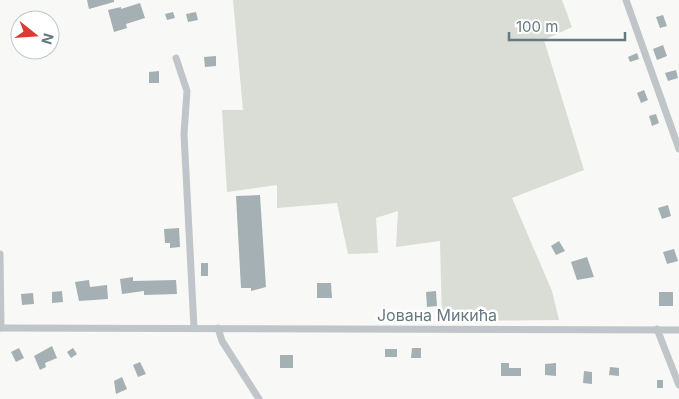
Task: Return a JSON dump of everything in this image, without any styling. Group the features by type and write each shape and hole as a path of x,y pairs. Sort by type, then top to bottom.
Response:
{"street":[{"path":"626,0 679,149"},
{"path":"176,58 187,91 184,134 194,328"},
{"path":"0,254 1,328"},
{"name":"Јована Микића","path":"1,328 679,330"},
{"path":"218,328 222,340 259,399"},
{"path":"657,329 679,385"}],"shaded area":[{"path":"233,0 562,0 572,27 544,40 584,170 512,198 552,291 559,320 442,321 440,241 396,247 398,211 376,218 378,253 348,254 337,203 277,208 277,185 227,192 222,110 243,110"}],"building":[{"path":"87,0 114,0 114,2 89,9"},
{"path":"140,3 145,18 126,24 127,28 114,32 108,10 121,7 121,9"},
{"path":"173,12 175,18 167,20 165,14"},
{"path":"196,12 198,20 188,22 186,14"},
{"path":"663,15 667,26 660,28 656,17"},
{"path":"663,45 667,56 657,60 653,49"},
{"path":"637,53 639,59 630,62 628,57"},
{"path":"216,56 216,66 205,67 204,57"},
{"path":"676,70 678,78 668,81 665,73"},
{"path":"159,71 159,83 149,83 149,72"},
{"path":"644,90 648,100 641,103 637,93"},
{"path":"656,114 659,123 652,126 649,116"},
{"path":"260,195 266,287 251,291 251,288 241,288 236,196"},
{"path":"668,205 671,216 662,219 658,208"},
{"path":"179,228 180,247 170,248 170,243 165,243 164,229"},
{"path":"559,241 565,251 556,255 551,246"},
{"path":"674,249 678,261 667,264 663,252"},
{"path":"587,257 594,277 577,280 571,262"},
{"path":"201,263 208,263 208,276 201,276"},
{"path":"133,277 133,281 176,280 177,294 144,295 144,291 122,294 120,279"},
{"path":"89,280 90,287 107,285 108,299 79,301 75,282"},
{"path":"317,283 331,283 332,298 317,298"},
{"path":"62,291 63,302 52,303 52,292"},
{"path":"436,291 437,306 427,307 426,292"},
{"path":"659,292 673,292 673,306 659,306"},
{"path":"33,293 34,304 22,305 21,294"},
{"path":"52,346 57,358 45,363 46,367 40,370 34,356"},
{"path":"19,348 24,358 16,362 11,352"},
{"path":"73,348 77,354 71,358 67,352"},
{"path":"412,348 421,348 421,358 411,358"},
{"path":"385,349 397,349 397,357 385,357"},
{"path":"280,355 293,355 293,368 280,368"},
{"path":"140,362 146,374 138,377 133,365"},
{"path":"501,363 509,363 509,368 521,368 521,376 501,376"},
{"path":"556,363 556,376 545,375 545,364"},
{"path":"610,367 619,368 619,376 609,375"},
{"path":"584,371 592,372 592,384 583,383"},
{"path":"122,377 127,389 116,394 114,381"},
{"path":"657,380 663,380 663,388 657,388"}]}
